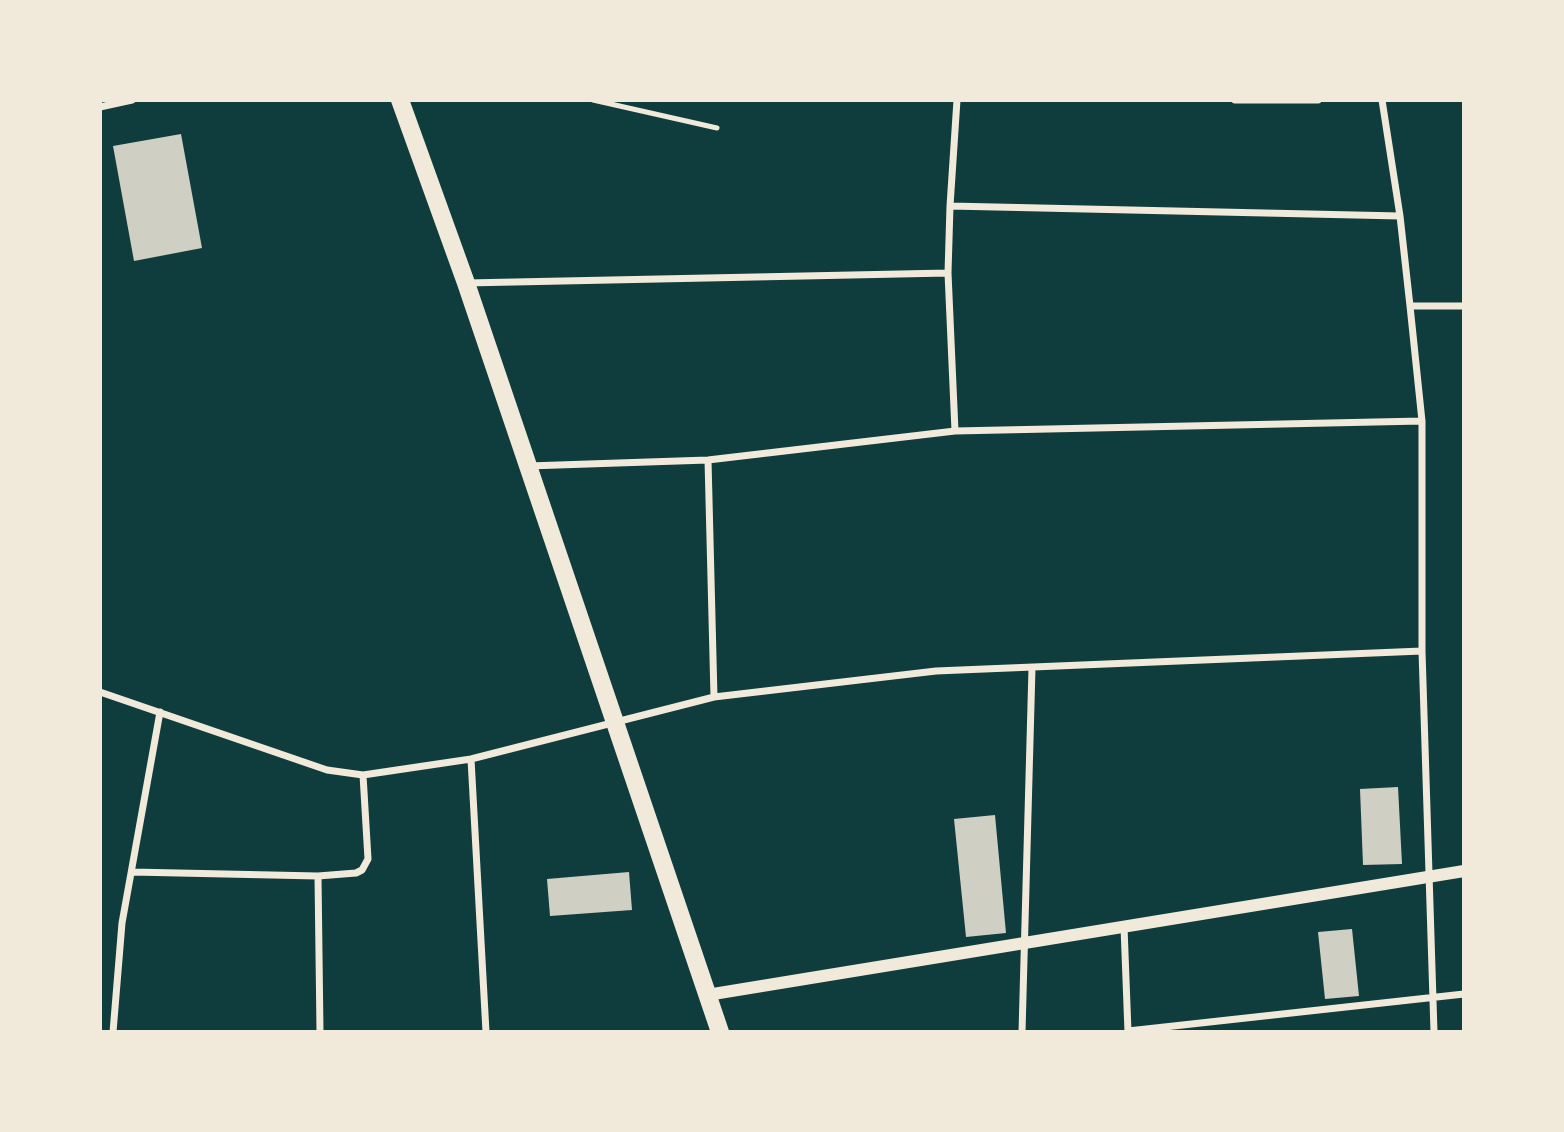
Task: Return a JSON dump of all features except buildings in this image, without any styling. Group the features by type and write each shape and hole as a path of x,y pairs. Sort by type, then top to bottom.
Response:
{"main road":[{"path":"400,100 466,283 720,1032"}],"street":[{"path":"100,107 132,100"},
{"path":"955,431 948,273 957,100"},
{"path":"1235,100 1318,100"},
{"path":"1382,100 1400,216 1422,421 1422,651 1434,1032"},
{"path":"950,206 1400,216"},
{"path":"466,283 948,273"},
{"path":"1410,306 1464,306"},
{"path":"528,467 708,460 955,431 1422,421"},
{"path":"708,460 715,697"},
{"path":"100,692 327,770 363,775 471,760 715,697 936,671 1422,651"},
{"path":"1022,1032 1032,668"},
{"path":"113,1032 122,923 160,712"},
{"path":"471,760 486,1032"},
{"path":"132,872 318,876 356,873 362,870 368,859 363,775"},
{"path":"708,995 1464,871"},
{"path":"318,876 320,1032"},
{"path":"1124,927 1128,1032 1464,994"}],"lane":[{"path":"593,100 717,128"}]}
